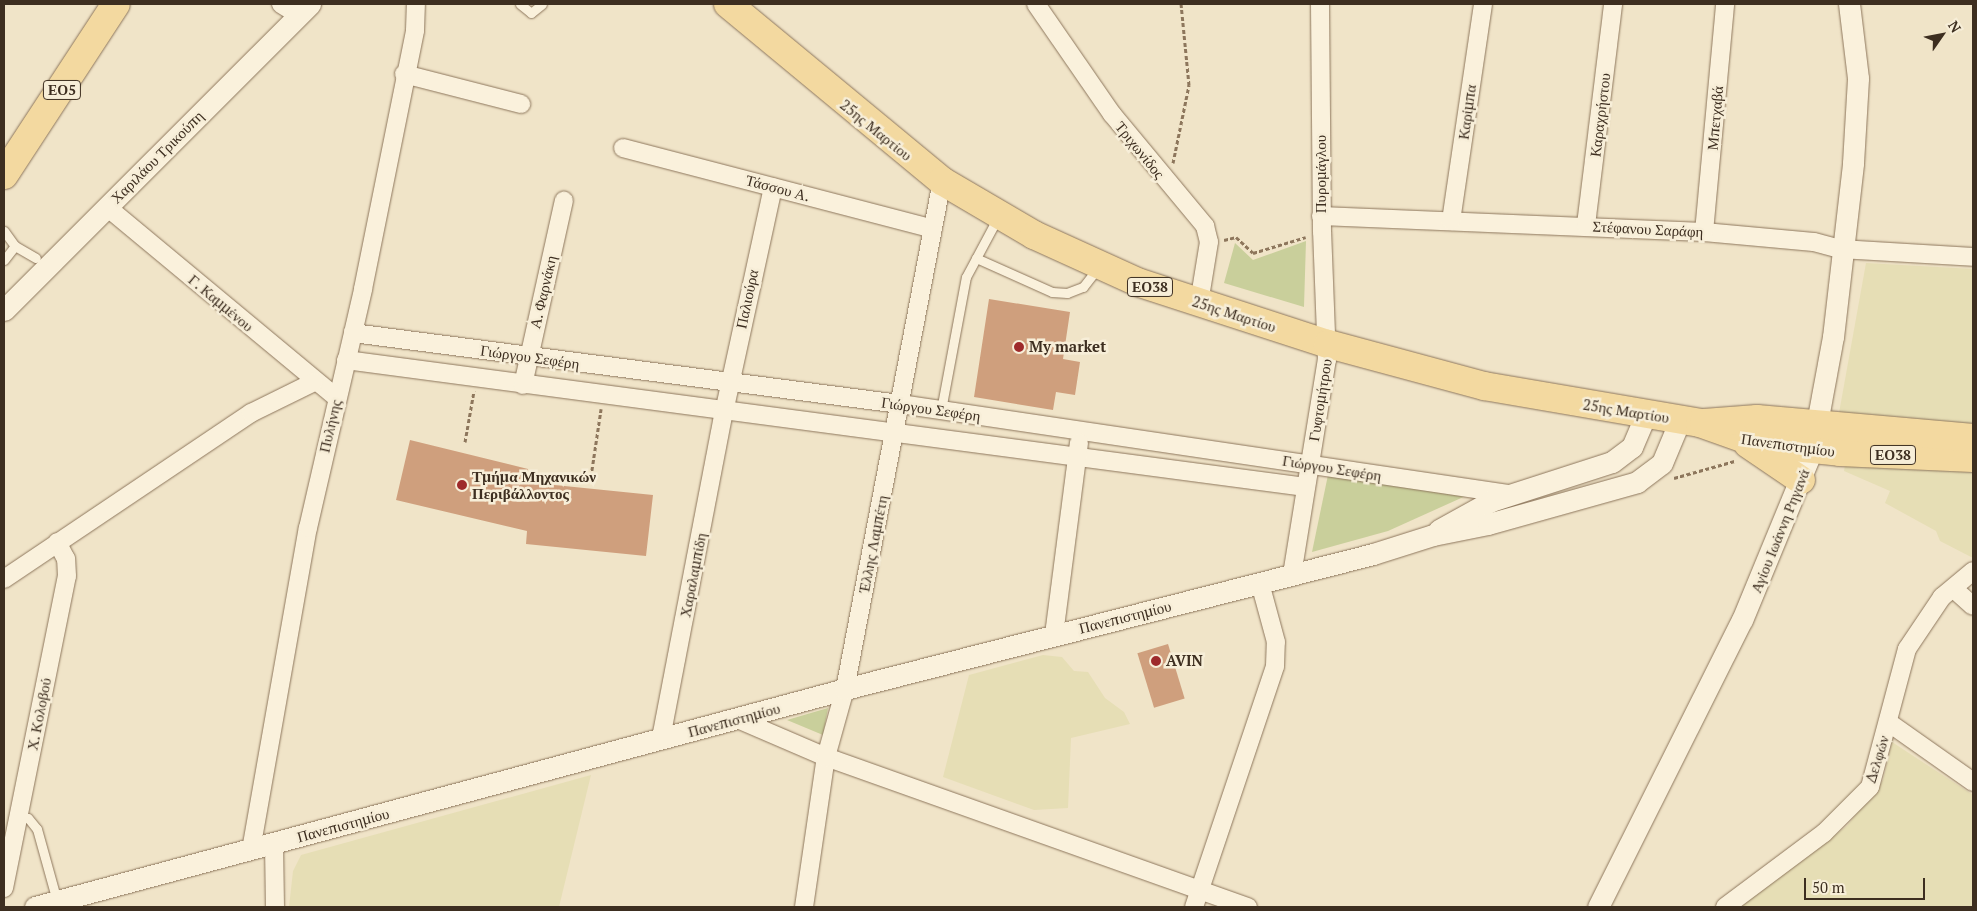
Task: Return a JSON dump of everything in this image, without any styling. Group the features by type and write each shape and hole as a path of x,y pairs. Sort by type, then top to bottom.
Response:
{"main road":[{"name":"ΕΟ5","path":"4,175 116,4"},
{"name":"25ης Μαρτίου","path":"728,4 942,181 1000,215 1099,266 1199,303 1328,344 1484,386 1690,421"},
{"name":"Πανεπιστημίου","path":"1690,421 1757,419 1814,438 1973,458"},
{"name":"Πανεπιστημίου","path":"1690,421 1752,447 1814,438 1973,438"},
{"path":"1752,447 1801,480"}],"street":[{"path":"281,4 305,10"},
{"name":"Πυλήνης","path":"251,850 308,528 336,397 353,334 404,74 415,30 416,4"},
{"name":"Τριχωνίδος","path":"1036,4 1112,114 1163,179 1205,226 1209,242"},
{"name":"Πυρομάγλου","path":"1320,4 1321,224 1328,344"},
{"name":"Καρίμπα","path":"1451,221 1483,4"},
{"name":"Καραχρήστου","path":"1586,225 1613,4"},
{"name":"Μπετχαβά","path":"1704,232 1725,4"},
{"name":"Αγίου Ιωάννη Ρηγανά","path":"1598,907 1742,620 1801,480 1814,438 1832,345 1840,249 1853,163 1858,94 1849,4"},
{"name":"Χαριλάου Τρικούπη","path":"5,306 305,10"},
{"path":"404,74 521,104"},
{"name":"Τάσσου Α.","path":"623,148 933,228"},
{"name":"Έλλης Λαμπέτη","path":"804,907 826,757 845,689 896,430 942,181"},
{"name":"Παλιούρα","path":"724,412 773,187"},
{"name":"Α. Φαρνάκη","path":"523,385 564,200"},
{"name":"Γ. Καμμένου","path":"107,206 314,382 336,397"},
{"name":"Στέφανου Σαράφη","path":"1321,224 1451,221 1586,225 1704,232 1814,242 1840,249 1973,257"},
{"path":"1199,303 1209,242"},
{"name":"Γιώργου Σεφέρη","path":"353,334 730,384 900,404 1509,494"},
{"name":"Γυφτομήτρου","path":"1292,574 1328,344"},
{"name":"Γιώργου Σεφέρη","path":"346,360 724,412 896,430 1306,486"},
{"path":"4,579 251,413 314,382"},
{"name":"Χαραλαμπίδη","path":"661,738 724,412"},
{"name":"Πανεπιστημίου","path":"1433,535 1469,511 1509,494 1612,462 1632,447 1646,414"},
{"path":"1655,471 1690,421"},
{"path":"1054,635 1081,430"},
{"name":"Πανεπιστημίου","path":"35,907 661,738 740,720 845,689 1292,574 1433,535 1506,519 1638,482 1655,471"},
{"name":"Χ. Κολοβού","path":"4,888 67,576 66,559 57,542"},
{"name":"Δελφών","path":"1725,907 1812,843 1862,797 1875,778 1896,679 1907,650 1926,619 1973,570"},
{"path":"1194,907 1275,666 1276,642 1260,582"},
{"path":"1954,589 1973,606"},
{"path":"740,720 826,757 1248,907"},
{"path":"1888,722 1973,782"},
{"path":"274,844 275,907"}],"lane":[{"path":"520,4 531,13 542,4"},
{"path":"941,410 966,277 1000,215"},
{"path":"4,231 15,246 36,258"},
{"path":"4,260 15,246"},
{"path":"976,258 1052,292 1067,293 1083,287 1099,266"},
{"path":"18,816 28,818 37,829 57,901"}],"path":[{"path":"1163,179 1176,155 1188,94 1181,4"},
{"path":"1209,242 1236,237 1253,253 1321,224"},
{"path":"465,442 476,378"},
{"path":"590,483 603,396"},
{"path":"1655,471 1669,479 1752,447"}],"shaded area":[{"path":"1866,263 1973,269 1973,425 1839,413"},
{"path":"1845,465 1973,471 1973,558 1940,541 1936,531 1885,503 1890,491 1844,471"},
{"path":"1043,655 1062,657 1074,671 1088,672 1105,698 1124,712 1130,724 1071,738 1068,808 1034,810 943,777 969,675"},
{"path":"1892,742 1973,795 1973,907 1739,907 1847,826 1883,780"},
{"path":"591,775 559,907 289,907 293,871 301,855"}],"green space":[{"path":"1306,241 1304,307 1224,283 1235,243 1253,260"},
{"path":"1328,475 1470,494 1388,531 1312,552"},
{"path":"828,708 823,735 787,720"}],"building":[{"path":"989,299 1070,312 1063,359 1080,362 1075,395 1056,392 1053,410 974,397"},
{"path":"410,440 528,469 525,482 653,495 646,556 526,544 527,531 396,500"},
{"path":"1168,644 1185,699 1154,708 1137,653"}],"place":[{"name":"My market","path":"1019,347"},
{"name":"Τμήμα Μηχανικών Περιβάλλοντος","path":"462,485"},
{"name":"AVIN","path":"1156,661"}]}
